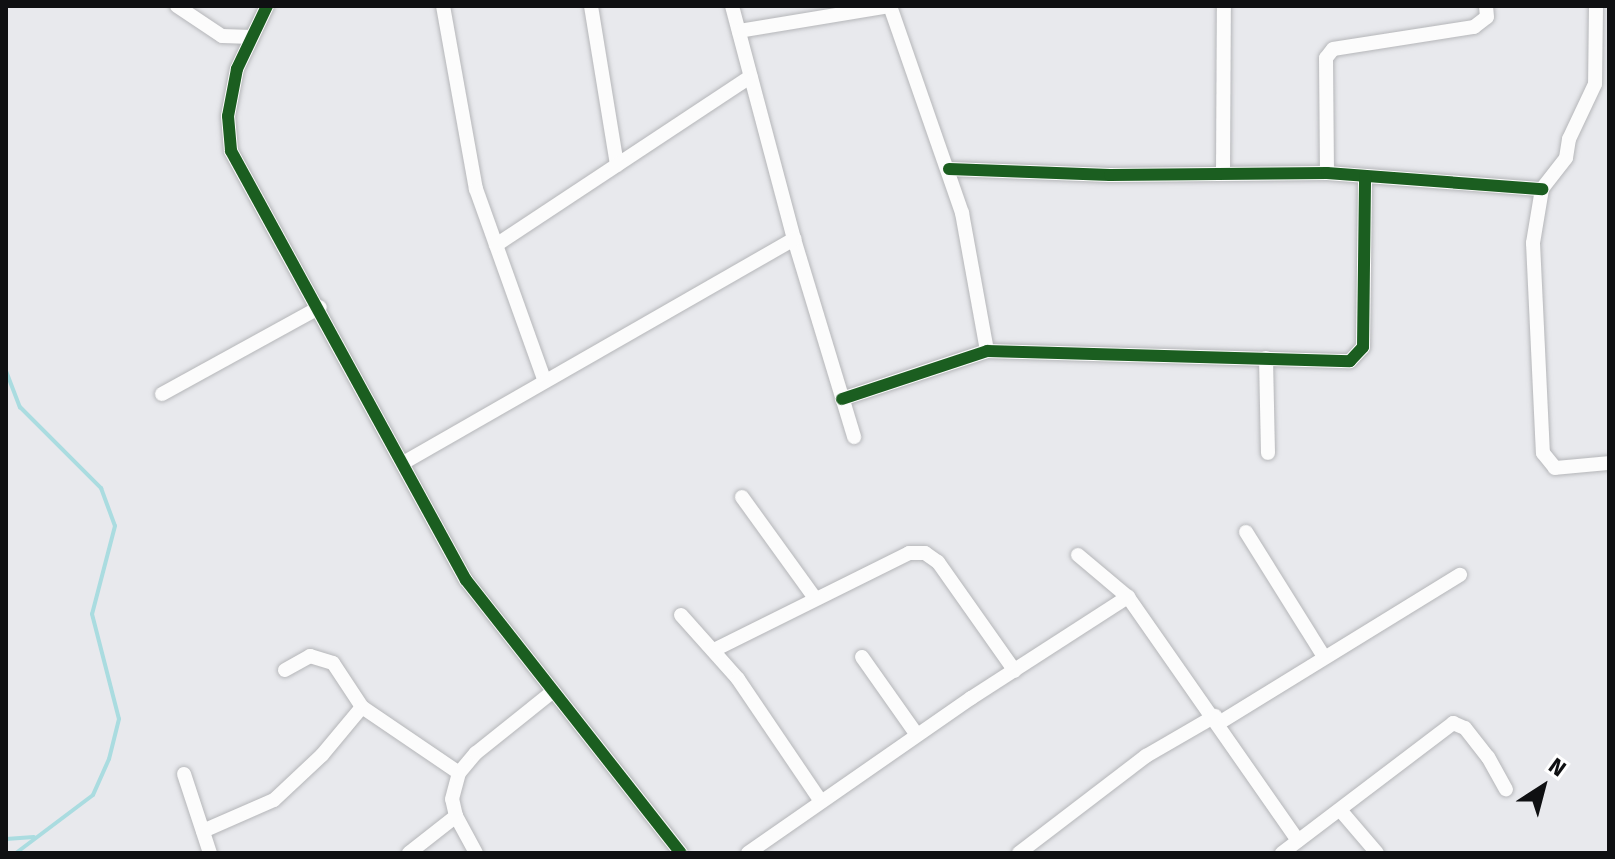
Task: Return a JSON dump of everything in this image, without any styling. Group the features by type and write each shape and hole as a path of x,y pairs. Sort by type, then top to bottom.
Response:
{"street":[{"path":"177,6 222,36 252,37"},
{"path":"267,6 237,69 228,116 231,151 269,226 320,307 466,580 551,693 681,853"},
{"path":"443,6 476,189 544,379"},
{"path":"591,6 617,165"},
{"path":"732,6 794,239 854,437"},
{"path":"739,31 890,6 949,169 974,261 987,351"},
{"path":"1223,173 1224,6"},
{"path":"1327,173 1326,58 1333,49 1474,27 1487,17 1486,6"},
{"path":"1596,6 1602,84 1569,139 1566,158 1542,189 1533,243 1543,453 1555,468 1609,463"},
{"path":"496,245 750,77"},
{"path":"949,169 1327,173 1542,189"},
{"path":"842,399 987,351 1350,361 1361,352 1365,176"},
{"path":"403,463 544,379 794,239"},
{"path":"162,394 320,307"},
{"path":"1266,358 1268,453"},
{"path":"742,497 814,597"},
{"path":"1246,532 1323,655"},
{"path":"714,650 814,597 909,553 925,553 938,562 1015,671"},
{"path":"1078,555 1128,597 1217,719 1298,841"},
{"path":"1019,853 1146,756 1217,719 1460,575"},
{"path":"748,853 820,800 1128,597"},
{"path":"681,615 714,650 820,800"},
{"path":"285,670 310,656 333,663 362,707 459,773"},
{"path":"862,657 917,735"},
{"path":"476,853 456,816 452,799 459,773 476,753 551,693"},
{"path":"203,831 274,800 322,755 362,707"},
{"path":"1282,853 1453,723 1465,728 1488,757 1506,789"},
{"path":"184,774 210,853"},
{"path":"1341,811 1377,853"},
{"path":"409,853 456,816"}],"waterway":[{"path":"6,371 20,407 101,488 115,526 92,614 119,719 109,759 93,795 16,853"},
{"path":"6,839 34,837"}],"cycle path":[{"path":"267,6 237,69 228,116 231,151 466,580 681,853"},
{"path":"949,169 1110,175 1327,173 1542,189"},
{"path":"842,399 987,351 1350,361 1363,347 1365,176"}]}
